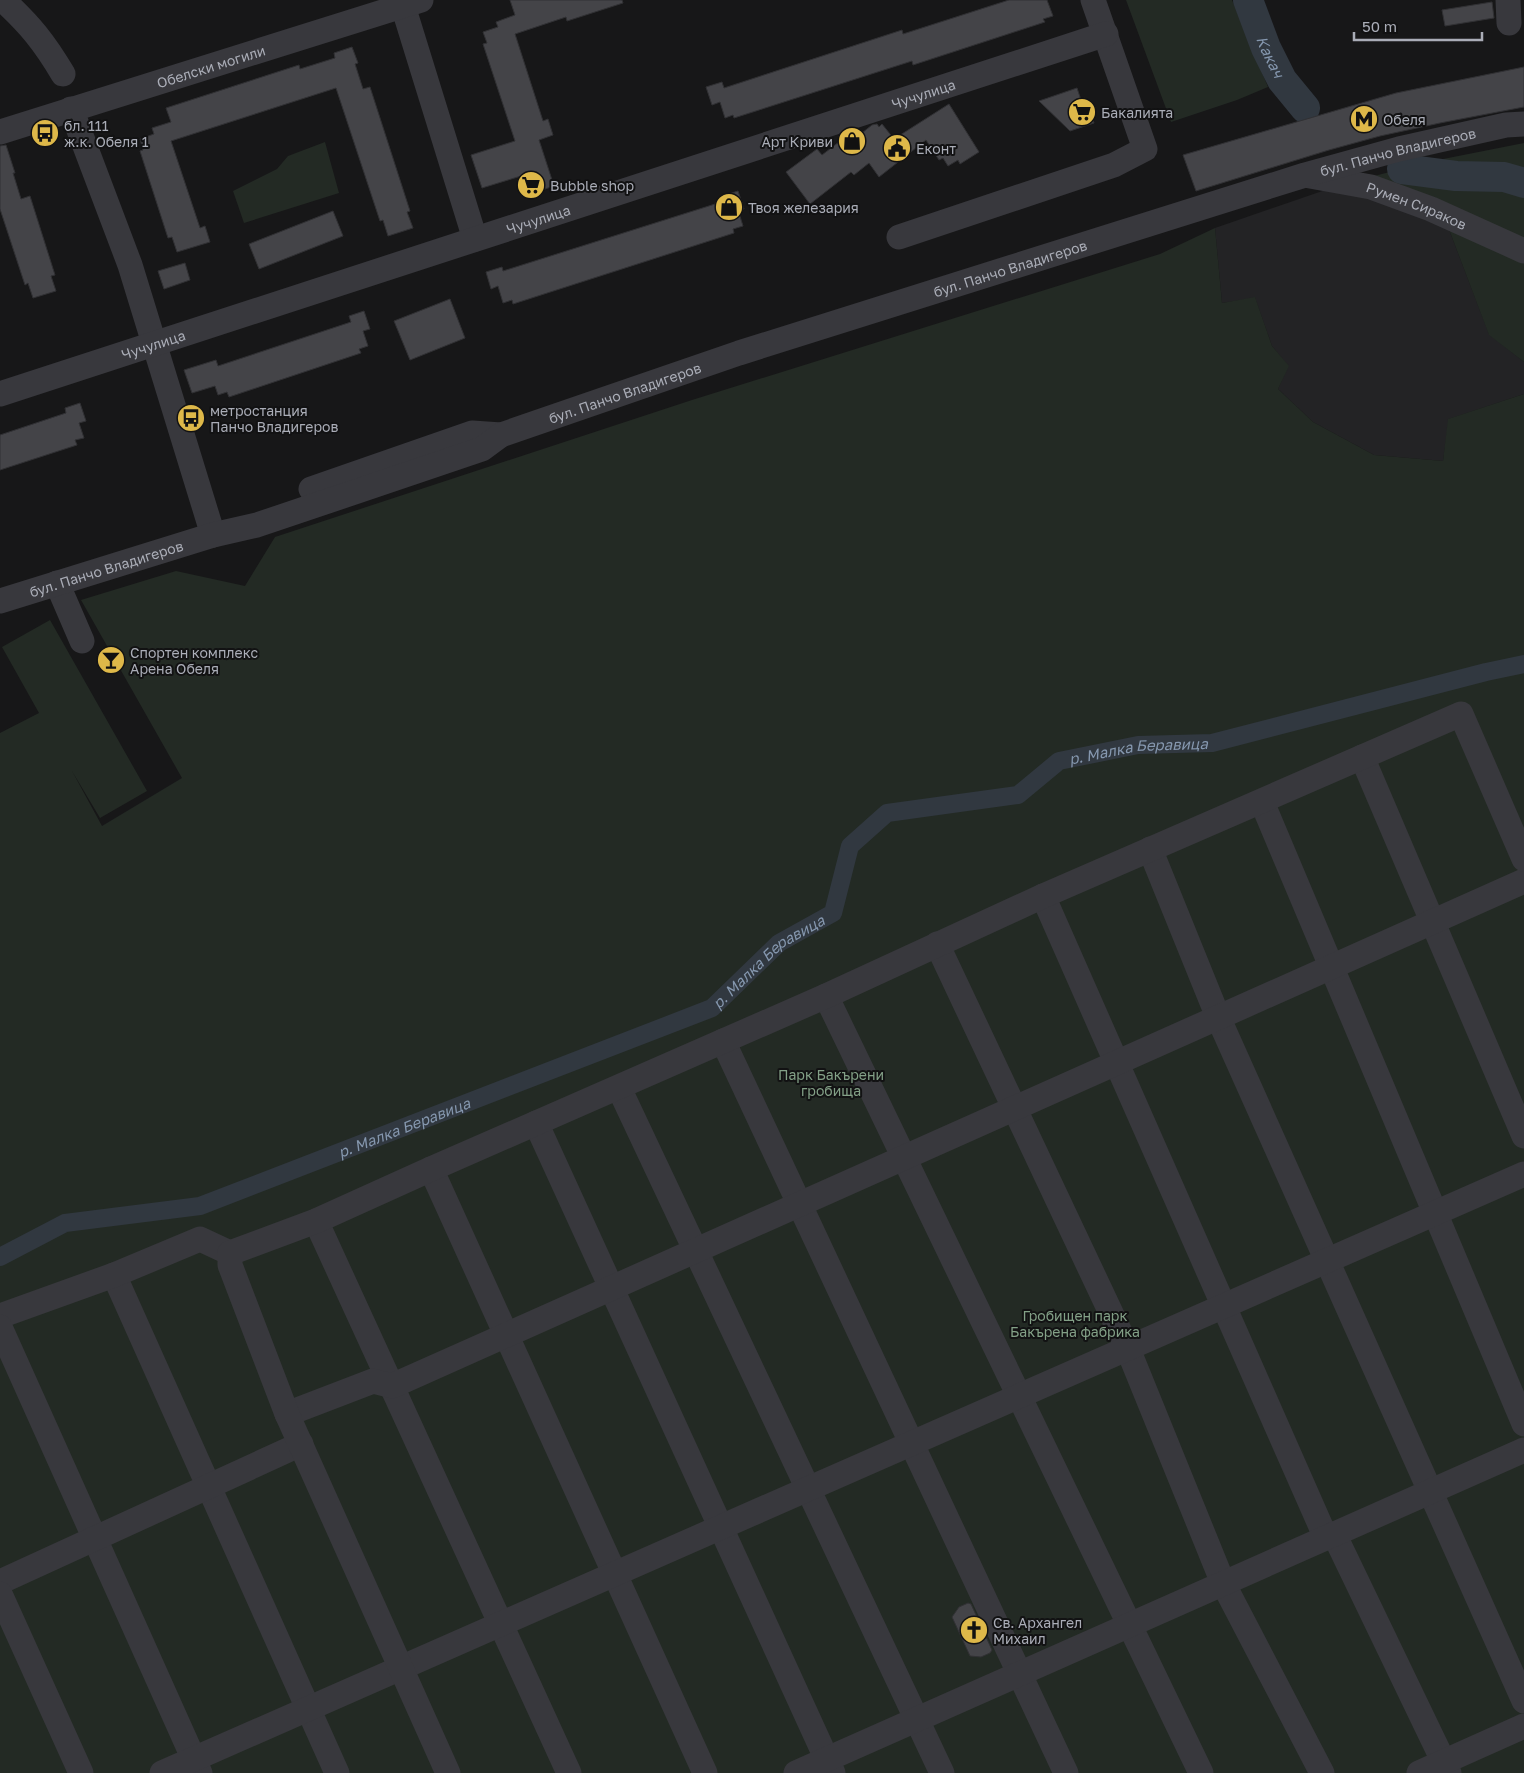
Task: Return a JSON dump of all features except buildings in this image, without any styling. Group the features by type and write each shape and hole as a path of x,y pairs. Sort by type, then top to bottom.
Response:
{"street":[{"path":"3,0 31,26 47,46 63,74"},
{"path":"899,237 1114,165 1145,149 1093,0"},
{"path":"412,3 475,239"},
{"name":"Обелски могили","path":"0,132 412,3"},
{"name":"Чучулица","path":"0,394 1106,34"},
{"path":"71,109 130,265 214,534"},
{"name":"бул. Панчо Владигеров","path":"0,600 214,534 257,525 482,449 501,435 739,353 1305,175 1350,161 1459,135 1506,125 1524,124"},
{"name":"Румен Сираков","path":"1305,175 1371,187 1431,209 1524,251"},
{"path":"56,582 82,641"},
{"path":"0,1316 114,1275 200,1239 230,1253 316,1221 826,996 1150,848 1262,802 1461,714 1524,859"},
{"path":"1362,757 1524,1136"},
{"path":"1262,802 1524,1424"},
{"path":"1150,848 1218,1017 1524,1701"},
{"path":"287,1414 373,1381 392,1386 1524,881"},
{"path":"1043,896 1224,1306 1330,1536 1446,1767"},
{"path":"937,944 1128,1349 1223,1583 1322,1773"},
{"path":"826,996 1201,1773"},
{"path":"723,1042 1066,1773"},
{"path":"619,1088 942,1773"},
{"path":"536,1123 830,1766"},
{"path":"432,1169 705,1773"},
{"path":"162,1773 197,1766 308,1708 1524,1174"},
{"path":"316,1221 569,1773"},
{"path":"230,1253 230,1265 287,1414 448,1773"},
{"path":"114,1275 337,1773"},
{"path":"0,1327 197,1766"},
{"path":"0,1582 301,1444"},
{"path":"796,1773 830,1766 916,1720 1524,1450"},
{"path":"0,1594 81,1773"},
{"path":"1419,1773 1446,1767 1524,1726"}],"shaded area":[{"path":"1334,187 1447,224 1489,334 1524,362 1524,394 1449,419 1443,461 1374,455 1313,422 1278,389 1288,366 1272,346 1255,298 1222,303 1215,228"}],"green space":[{"path":"1126,0 1232,0 1268,87 1237,100 1171,122"},
{"path":"325,142 339,193 244,223 233,191 277,169 288,156"},
{"path":"1524,143 1524,362 1489,335 1447,224 1374,176 1433,161"},
{"name":"Парк Бакърени гробища","path":"1215,228 1222,303 1255,297 1272,346 1289,366 1278,389 1313,422 1374,455 1443,461 1448,419 1524,394 1524,1773 0,1773 0,733 39,713 2,647 50,620 147,791 100,818 72,771 102,826 182,778 81,600 176,571 245,586 275,537 692,400 1160,254"}],"waterway":[{"name":"Какач","path":"1248,0 1266,48 1282,80 1305,108"},
{"name":"Какач","path":"1402,169 1456,176 1504,177 1524,183"},
{"name":"р. Малка Беравица","path":"0,1257 65,1223 200,1206 712,1008 779,943 833,913 850,846 887,813 1018,795 1059,761 1138,745 1212,743 1486,672 1524,664"}],"place":[{"name":"Бакалията","path":"1082,112"},
{"name":"Обеля","path":"1364,119"},
{"name":"бл. 111 ж.к. Обеля 1","path":"45,133"},
{"name":"Арт Криви","path":"852,141"},
{"name":"Еконт","path":"897,148"},
{"name":"Bubble shop","path":"531,185"},
{"name":"Твоя железария","path":"729,207"},
{"name":"метростанция Панчо Владигеров","path":"191,418"},
{"name":"Спортен комплекс Арена Обеля","path":"111,660"},
{"name":"Св. Архангел Михаил","path":"974,1630"}],"park label":[{"name":"Гробищен парк Бакърена фабрика","path":"1075,1324"}]}
